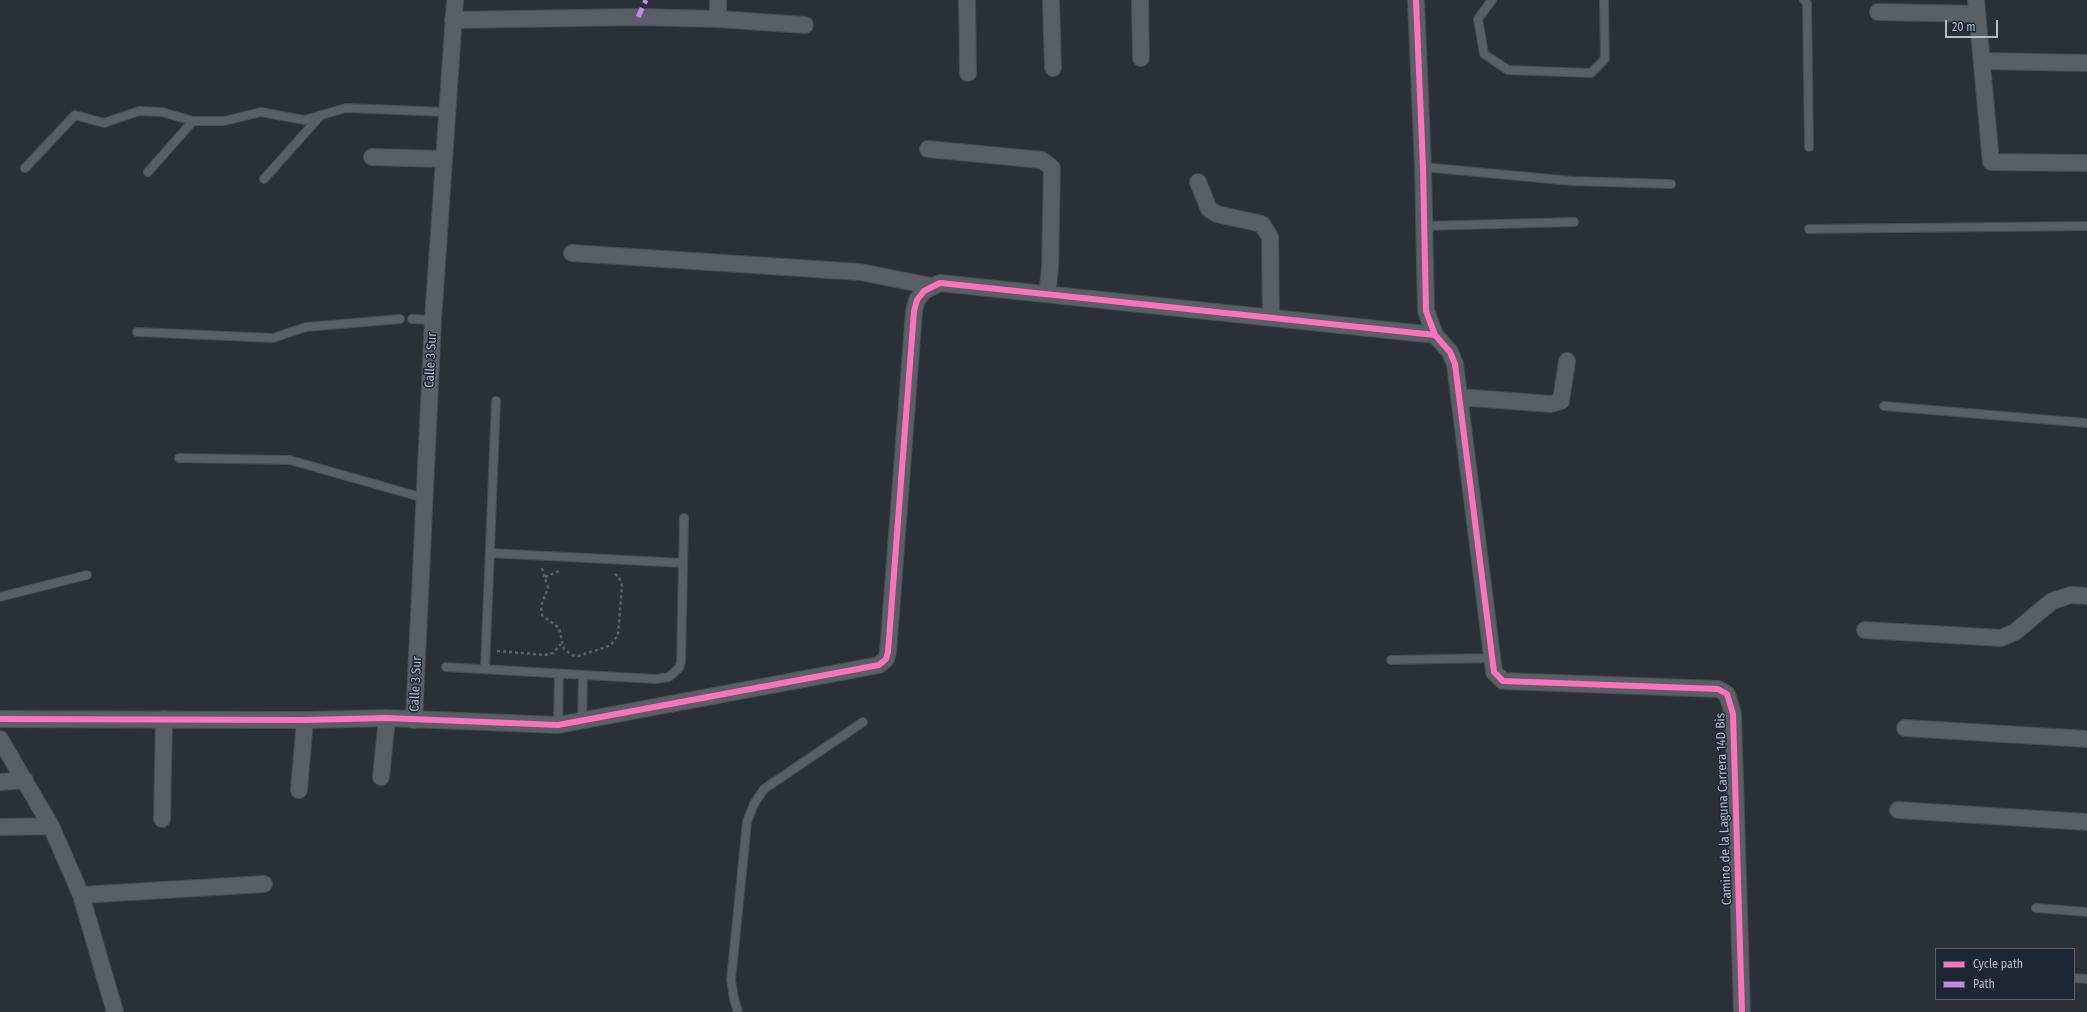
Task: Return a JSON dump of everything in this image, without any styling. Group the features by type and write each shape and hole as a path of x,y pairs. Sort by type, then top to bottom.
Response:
{"street":[{"name":"Calle 3 Sur","path":"414,720 433,320 446,112 455,0"},
{"path":"718,0 718,19"},
{"path":"967,0 968,73"},
{"path":"1051,0 1053,68"},
{"path":"1140,0 1141,58"},
{"path":"1416,0 1423,167 1423,226 1426,311 1435,335 1450,352 1455,364 1492,658"},
{"path":"1878,12 1977,7 1991,162 2087,163"},
{"path":"453,20 638,17 718,19 805,25"},
{"path":"1982,61 2087,62"},
{"path":"928,149 1042,160 1052,168 1050,269 1047,294"},
{"path":"372,157 443,159"},
{"path":"1198,182 1209,209 1217,214 1262,224 1270,237 1271,318"},
{"path":"572,253 860,272 932,286"},
{"path":"0,719 305,720 387,718 558,725 582,722 879,665 886,659 888,652 914,311 917,300 924,291 940,283 1435,335"},
{"path":"1459,397 1551,404 1561,401 1567,361"},
{"path":"1865,630 2001,638 2015,632 2052,601 2071,595 2087,596"},
{"name":"Camino de la Laguna Carrera 14D Bis","path":"1492,658 1494,672 1497,677 1503,681 1718,689 1727,694 1733,714 1742,1012"},
{"path":"381,777 387,718"},
{"path":"162,819 164,719"},
{"path":"299,790 305,720"},
{"path":"1905,728 2087,739"},
{"path":"0,739 51,826 81,895 112,1011"},
{"path":"0,782 24,780"},
{"path":"1898,810 2087,822"},
{"path":"0,827 51,826"},
{"path":"81,895 264,884"}],"lane":[{"path":"1492,0 1478,18 1484,54 1508,70 1591,73 1605,60 1604,0"},
{"path":"1804,0 1807,3 1809,147"},
{"path":"25,168 75,115 104,124 140,111 162,112 193,121 224,121 261,112 304,120 346,108 446,112"},
{"path":"264,179 321,114"},
{"path":"148,172 193,121"},
{"path":"1423,167 1572,181 1671,184"},
{"path":"1423,226 1574,222"},
{"path":"1809,229 2087,226"},
{"path":"137,332 273,338 306,327 400,318"},
{"path":"412,319 433,320"},
{"path":"484,669 496,401"},
{"path":"1884,406 2087,423"},
{"path":"179,458 290,460 424,498"},
{"path":"446,667 662,679 674,673 681,662 684,518"},
{"path":"490,553 683,563"},
{"path":"0,597 87,575"},
{"path":"1391,660 1492,658"},
{"path":"558,725 560,674"},
{"path":"582,722 583,675"},
{"path":"738,1012 731,980 748,822 754,804 764,789 863,722"},
{"path":"2036,908 2087,912"},
{"path":"2075,978 2087,979"}],"path":[{"path":"538,556 548,588 541,606 541,612 544,617 559,628 562,644 568,652 578,656 606,647 615,640 619,630 622,586 621,581 616,574 608,571"},
{"path":"545,577 562,570"},
{"path":"486,650 545,655 553,653 562,644"}],"marked path":[{"path":"638,17 646,0"}],"cycle path":[{"path":"1416,0 1423,167 1426,311 1435,335 1450,352 1455,364 1494,672 1503,681 1718,689 1727,694 1733,714 1742,1012"},
{"path":"0,719 305,720 387,718 558,725 879,665 886,659 888,652 914,311 917,300 924,291 940,283 1435,335"}]}
